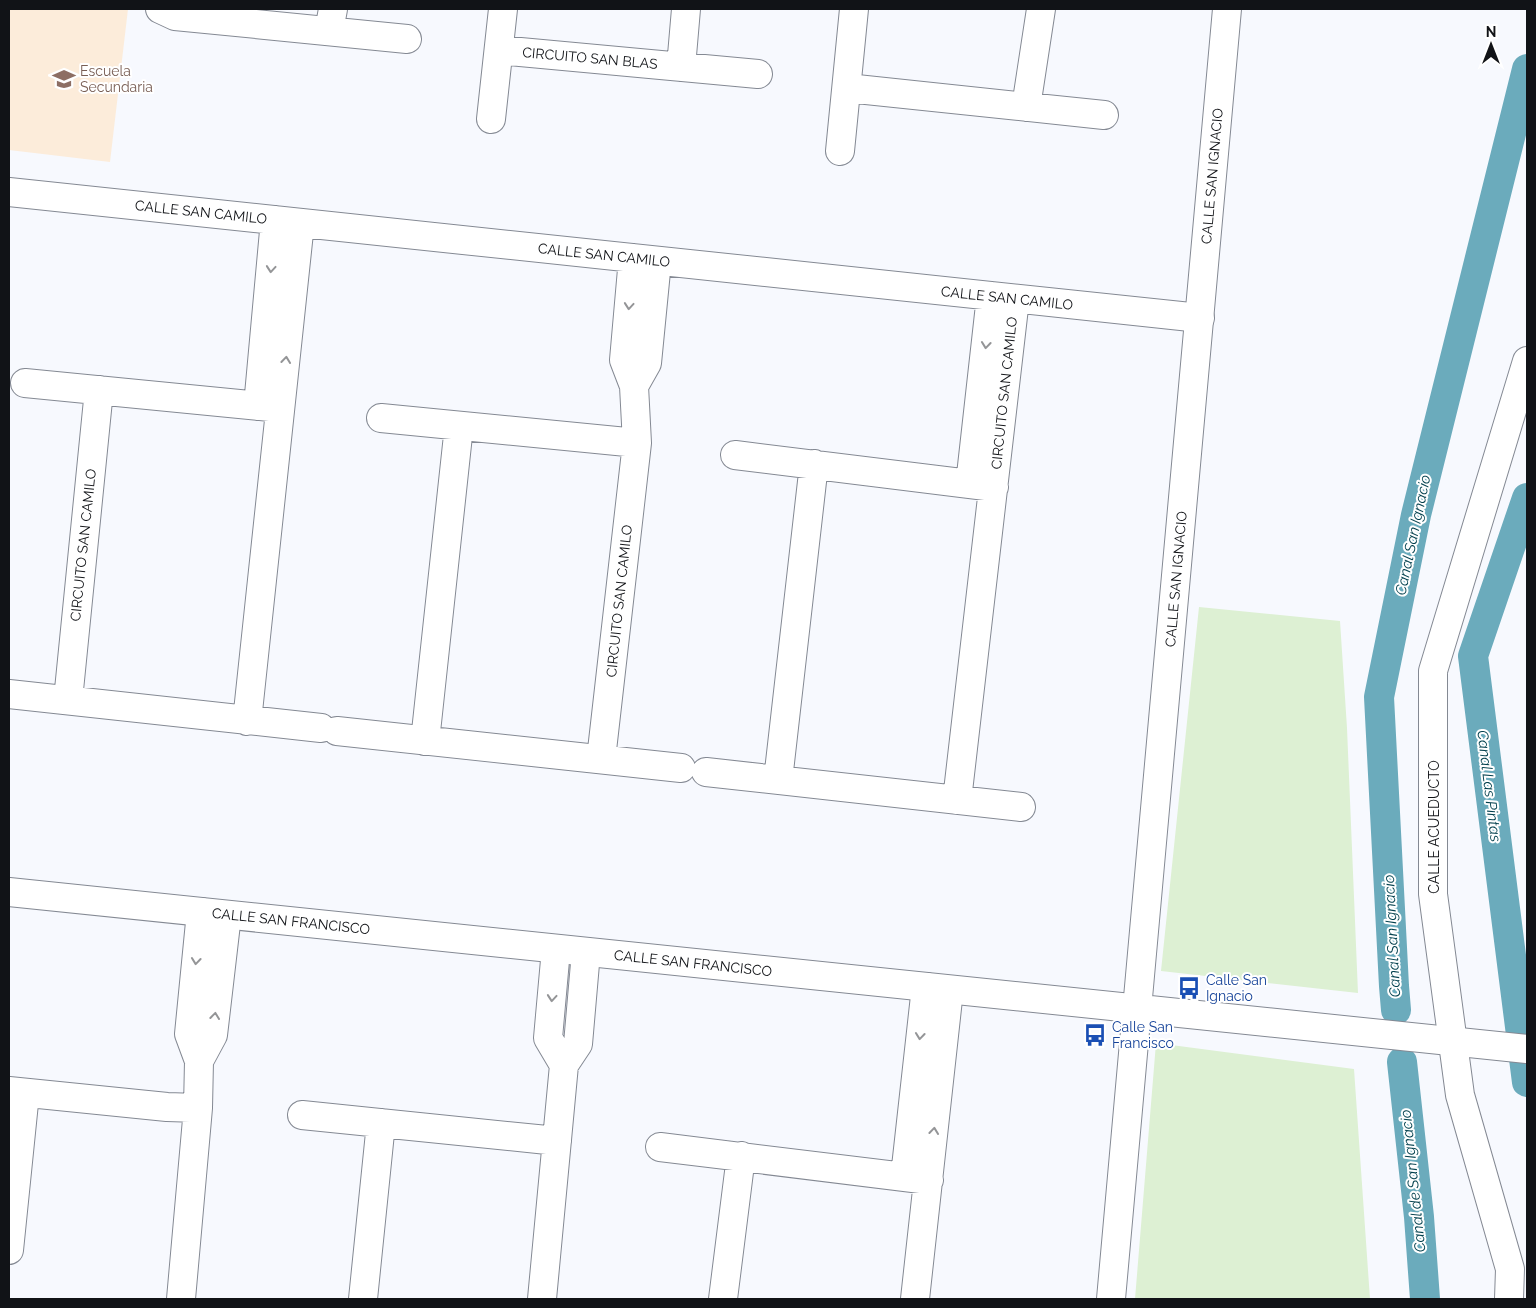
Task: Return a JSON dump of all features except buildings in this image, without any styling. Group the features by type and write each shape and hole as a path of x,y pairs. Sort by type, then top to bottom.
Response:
{"street":[{"path":"160,9 175,16 331,20 407,39"},
{"path":"491,118 503,9"},
{"path":"681,66 686,9"},
{"path":"840,151 854,9"},
{"path":"1026,107 1041,9"},
{"name":"CALLE SAN IGNACIO","path":"1111,1299 1227,9"},
{"name":"CIRCUITO SAN BLAS","path":"499,50 758,74"},
{"path":"847,88 1104,115"},
{"name":"CALLE SAN CAMILO","path":"9,192 1200,318"},
{"path":"247,721 269,407 288,221"},
{"name":"CIRCUITO SAN CAMILO","path":"601,759 637,443 634,386 624,360 645,259"},
{"name":"CIRCUITO SAN CAMILO","path":"957,800 982,485 1003,297"},
{"name":"CALLE ACUEDUCTO","path":"1509,1299 1510,1269 1460,1096 1463,1043 1433,894 1433,671 1527,361"},
{"path":"25,383 269,407"},
{"name":"CIRCUITO SAN CAMILO","path":"68,700 99,390"},
{"path":"381,418 637,443"},
{"path":"425,740 459,426"},
{"path":"735,455 982,485"},
{"path":"778,780 814,464"},
{"path":"9,694 1021,807"},
{"name":"CALLE SAN FRANCISCO","path":"9,892 1527,1049"},
{"path":"181,1299 198,1108 200,1061 189,1034 214,914"},
{"path":"556,949 548,1038 564,1065"},
{"path":"542,1299 564,1065 578,1044 586,952"},
{"path":"915,1299 917,1178 938,988"},
{"path":"9,1250 17,1092 167,1107 198,1108"},
{"path":"302,1115 557,1141"},
{"path":"363,1299 381,1123"},
{"path":"660,1146 917,1178"},
{"path":"723,1299 741,1156"}],"shaded area":[{"name":"Escuela Secundaria","path":"9,9 128,9 110,162 9,150"}],"green space":[{"path":"1199,607 1340,621 1347,728 1358,993 1161,971"},
{"path":"1156,1043 1354,1069 1370,1299 1135,1299"}],"waterway":[{"name":"Canal San Ignacio","path":"1396,1010 1379,697 1416,515 1527,69"},
{"name":"Canal Las Pintas","path":"1527,498 1473,656 1527,1082"},
{"name":"Canal de San Ignacio","path":"1402,1062 1419,1217 1425,1299"}],"place":[{"name":"Escuela Secundaria","path":"64,79"},
{"name":"Calle San Ignacio","path":"1189,988"},
{"name":"Calle San Francisco","path":"1095,1035"}]}
